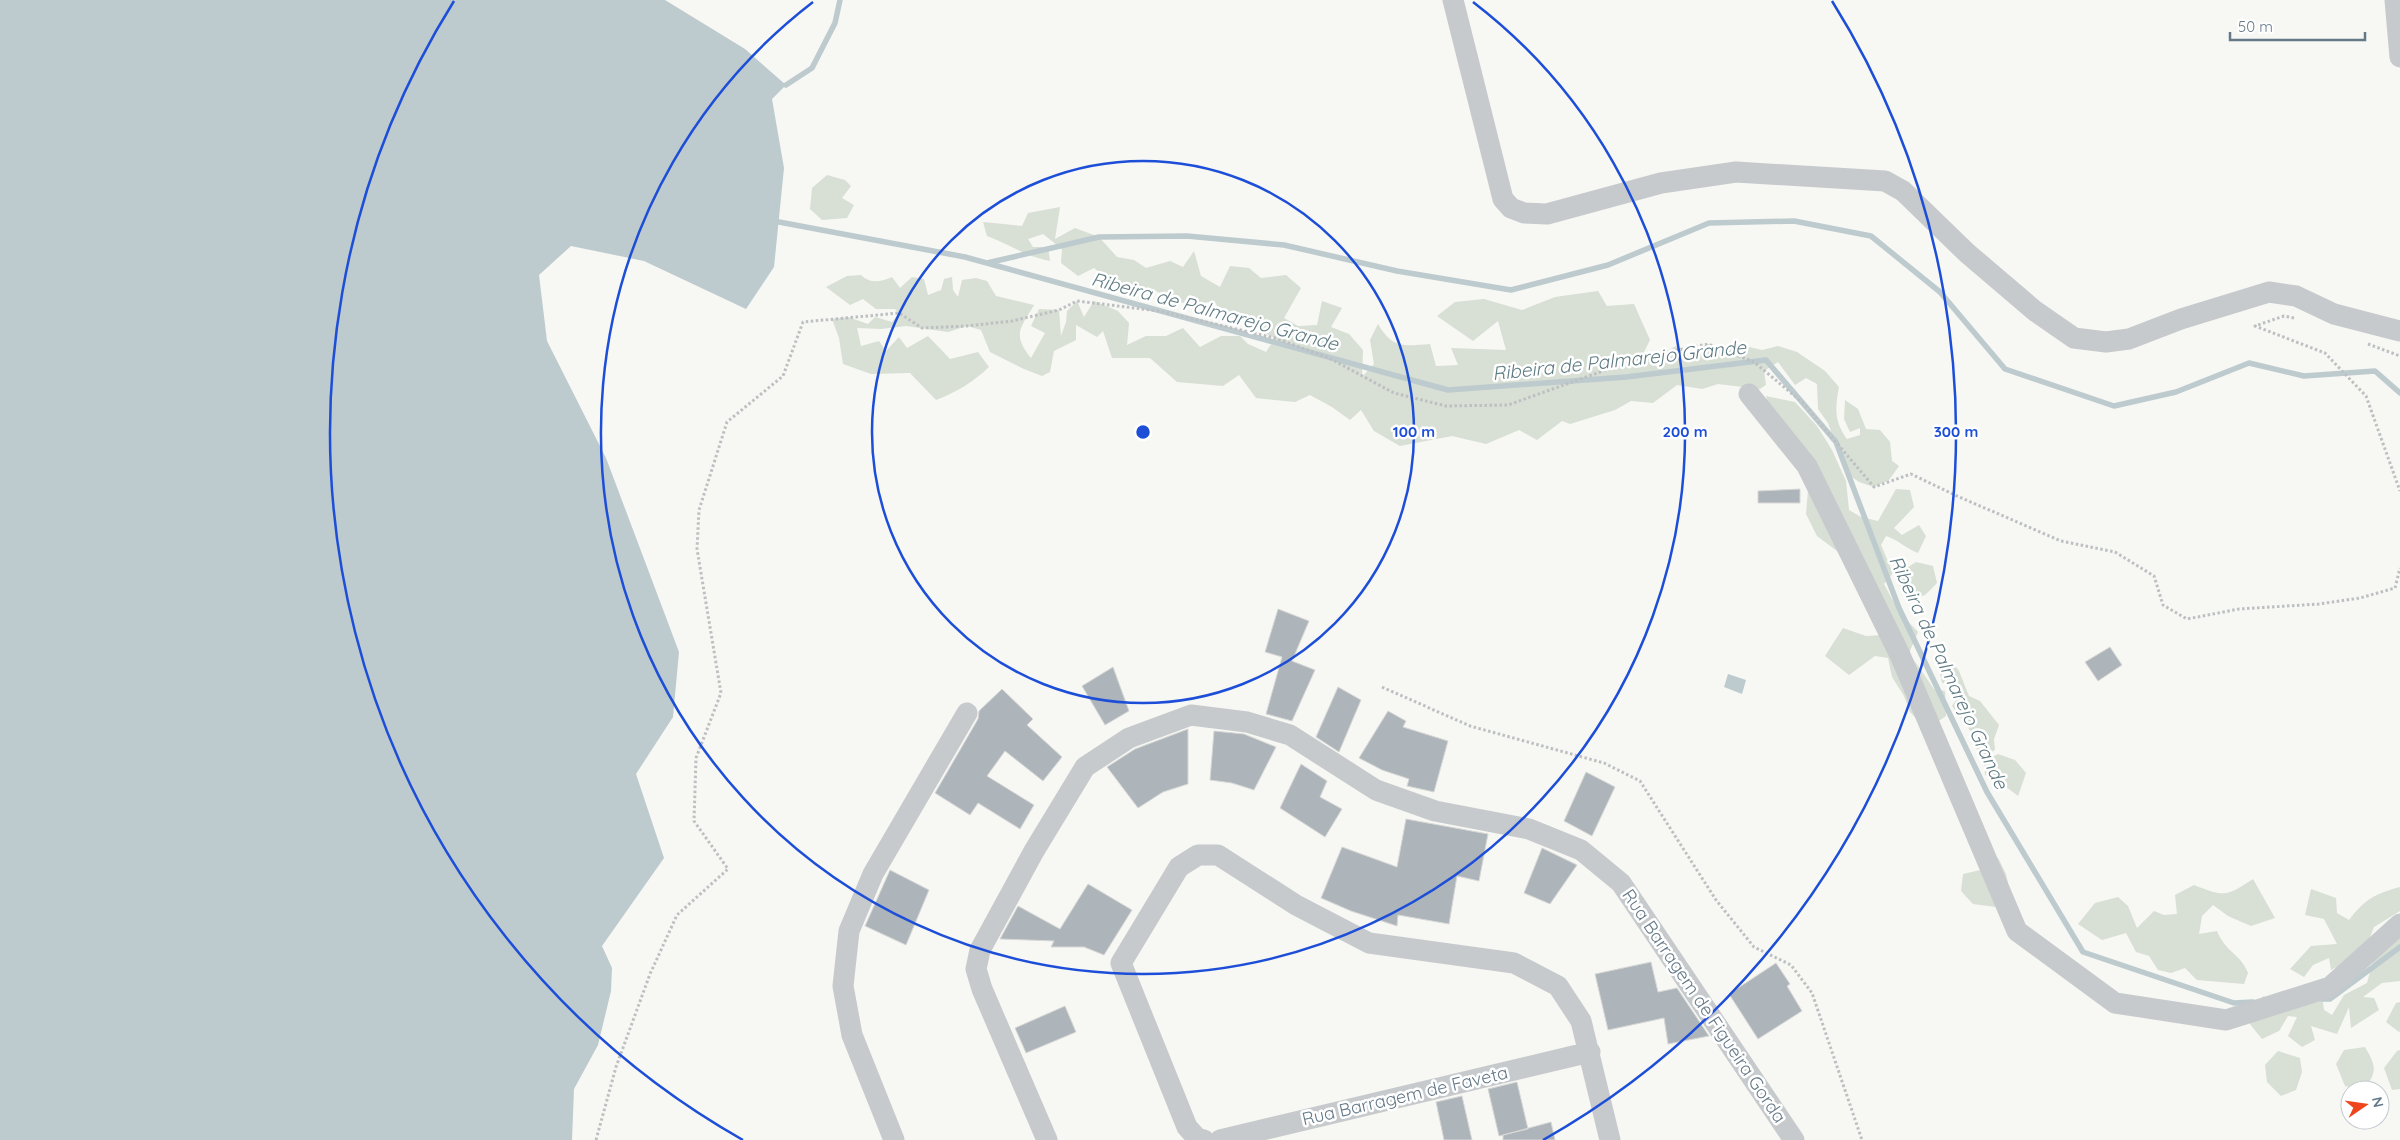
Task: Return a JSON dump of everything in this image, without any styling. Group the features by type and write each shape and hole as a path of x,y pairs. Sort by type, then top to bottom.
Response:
{"street":[{"path":"1453,0 1503,200 1511,208 1524,214 1547,214 1661,184 1736,172 1885,181 1903,191 1967,253 2035,311 2074,338 2106,342 2129,339 2181,319 2269,292 2296,296 2334,314 2400,331"},
{"path":"2395,0 2400,57"},
{"path":"1749,394 1807,466 1900,655 2017,930 2115,1002 2226,1020 2330,987 2400,924"},
{"path":"894,1140 852,1035 844,986 849,931 873,874 967,713"},
{"name":"Rua Barragem de Figueira Gorda","path":"1047,1140 982,989 976,969 980,950 1034,851 1086,767 1129,738 1191,715 1247,722 1290,735 1376,790 1435,812 1529,828 1581,850 1621,883 1794,1140"},
{"path":"1204,1140 1197,1138 1187,1127 1121,963 1179,866 1198,855 1218,854 1296,904 1369,943 1514,963 1558,986 1581,1021 1610,1140"},
{"name":"Rua Barragem de Faveta","path":"1220,1140 1590,1052"}],"path":[{"path":"596,1140 616,1067 650,974 676,915 728,869 694,821 696,758 721,693 697,549 699,510 727,422 783,376 803,322 899,313 922,328 967,326 1012,320 1059,310 1077,301 1159,311 1275,338 1329,358 1394,393 1446,406 1508,405 1642,357 1708,344 1754,362 1802,402 1874,487 1911,474 2061,541 2115,552 2154,576 2162,605 2187,619 2239,609 2319,604 2360,598 2395,588 2400,568"},
{"path":"2301,320 2284,316 2255,326 2325,353 2366,396 2400,491"},
{"path":"2366,344 2400,356"},
{"path":"1382,687 1470,726 1604,763 1640,781 1716,900 1754,947 1791,966 1812,993 1862,1140"}],"shaded area":[{"path":"0,0 665,0 745,49 786,85 772,99 784,168 774,267 746,309 644,261 571,246 539,275 547,341 606,458 679,652 673,717 636,774 664,858 602,946 612,968 611,991 598,1045 574,1089 572,1140 0,1140"},
{"path":"827,175 845,180 851,186 842,198 854,205 847,218 822,220 810,209 812,188"},
{"path":"1060,207 1055,239 1075,228 1099,237 1117,257 1134,260 1146,268 1170,261 1183,267 1194,251 1201,276 1220,287 1230,266 1249,268 1261,278 1286,275 1301,288 1284,318 1298,326 1317,325 1322,301 1342,308 1331,327 1349,334 1363,350 1362,377 1374,364 1370,340 1378,324 1383,332 1394,342 1406,345 1430,344 1436,366 1458,365 1451,348 1506,350 1498,321 1473,341 1437,316 1455,302 1484,299 1522,310 1555,297 1598,291 1607,306 1634,304 1650,340 1642,356 1653,359 1676,346 1689,353 1708,344 1724,347 1741,345 1762,350 1778,346 1797,352 1825,371 1839,387 1837,414 1840,427 1847,439 1860,435 1860,428 1850,432 1844,419 1845,400 1858,409 1866,429 1880,430 1890,442 1892,461 1899,466 1889,480 1874,487 1859,482 1846,473 1828,423 1818,409 1817,384 1806,378 1795,385 1778,362 1764,371 1766,385 1760,389 1718,384 1702,389 1677,385 1653,403 1631,401 1615,410 1570,424 1562,421 1537,440 1519,430 1486,444 1452,436 1400,446 1374,431 1361,410 1350,420 1310,395 1295,402 1256,398 1239,375 1223,386 1177,382 1150,358 1112,358 1103,331 1097,337 1076,325 1076,340 1054,351 1050,372 1042,376 990,352 981,330 967,326 948,332 906,326 881,329 857,328 861,346 879,341 886,351 899,337 907,348 928,336 950,359 978,352 989,367 964,386 936,400 910,373 871,374 843,364 839,338 832,319 848,317 868,324 875,317 892,322 899,313 895,309 876,309 863,299 850,305 826,287 847,276 861,275 872,281 892,277 900,288 912,277 924,279 928,295 941,290 944,279 952,277 953,290 958,297 962,280 976,278 987,281 996,296 1034,305 1020,332 1021,343 1031,358 1045,333 1031,326 1039,309 1059,310 1061,336 1066,322 1067,311 1077,301 1084,317 1094,301 1118,311 1129,323 1127,345 1146,336 1166,336 1183,328 1200,347 1221,336 1240,336 1248,344 1266,352 1275,338 1260,331 1246,314 1225,318 1214,301 1193,305 1176,301 1156,291 1125,291 1117,280 1107,278 1094,268 1078,276 1061,263 1062,249 1043,234 1028,239 1033,247 1048,247 1050,261 987,236 983,222 1022,226 1028,213"},
{"path":"1766,396 1795,402 1817,426 1832,450 1846,481 1849,510 1861,517 1878,521 1896,489 1910,490 1914,507 1894,528 1902,535 1919,525 1926,536 1918,553 1886,536 1881,545 1893,573 1884,584 1899,612 1918,632 1909,653 1934,689 1945,691 1946,716 1927,729 1910,712 1904,696 1892,677 1888,658 1875,656 1849,675 1825,656 1843,628 1866,636 1884,635 1861,562 1837,551 1817,536 1806,514 1808,490 1769,409"},
{"path":"1916,562 1933,566 1937,583 1925,595 1910,599 1898,583 1902,571"},
{"path":"1952,662 1959,671 1969,696 1980,701 1999,725 1994,739 1995,750 1986,755 1974,747 1972,733 1952,706 1960,694 1954,683 1942,683 1939,669"},
{"path":"1728,674 1746,680 1742,694 1724,687"},
{"path":"1998,754 2015,760 2026,773 2018,796 1997,780 1985,775 1984,761"},
{"path":"1998,858 2006,874 2010,893 1996,907 1973,904 1961,891 1963,874 1985,869"},
{"path":"2253,879 2275,918 2251,926 2228,916 2213,905 2202,916 2199,934 2217,931 2225,944 2245,966 2248,973 2244,984 2197,980 2185,968 2171,973 2158,970 2149,956 2136,952 2126,933 2102,940 2078,924 2095,903 2118,897 2128,906 2137,928 2154,911 2164,915 2177,914 2175,895 2194,885 2212,892 2225,893"},
{"path":"2400,887 2400,911 2374,927 2370,937 2350,960 2331,970 2329,958 2313,965 2304,977 2290,969 2311,946 2337,944 2324,919 2305,915 2311,889 2336,898 2337,913 2349,920 2371,898"},
{"path":"2400,937 2400,981 2382,983 2363,997 2374,998 2379,1010 2351,1028 2349,1007 2337,1034 2311,1026 2315,1040 2302,1047 2288,1036 2297,1017 2288,1016 2279,1031 2262,1039 2250,1024 2263,996 2290,1006 2322,995 2324,1010 2332,1015 2344,995 2367,983 2375,955"},
{"path":"2400,1002 2399,1032 2386,1022 2396,1003"},
{"path":"2365,1047 2374,1069 2370,1080 2343,1080 2336,1064 2344,1050"},
{"path":"2400,1050 2400,1089 2392,1090 2390,1080 2384,1068 2397,1051"},
{"path":"2278,1051 2300,1058 2302,1072 2296,1090 2281,1096 2267,1082 2265,1065"}],"building":[{"path":"1800,489 1800,503 1758,503 1758,491"},
{"path":"1278,609 1309,621 1292,661 1315,670 1292,721 1266,714 1282,657 1265,652"},
{"path":"2110,647 2122,665 2098,681 2085,662"},
{"path":"1113,667 1129,711 1105,725 1082,686"},
{"path":"1338,687 1361,700 1339,752 1316,737"},
{"path":"1002,689 1033,719 1027,725 1062,757 1043,781 1005,751 987,776 1034,805 1020,829 978,803 970,815 935,793 978,719 979,711"},
{"path":"1388,711 1406,721 1403,727 1448,741 1434,792 1407,786 1409,779 1382,770 1359,758"},
{"path":"1188,729 1188,784 1163,792 1138,808 1107,767 1135,749"},
{"path":"1214,731 1244,734 1276,747 1254,790 1232,783 1210,780"},
{"path":"1301,764 1327,781 1320,797 1342,809 1325,837 1280,808"},
{"path":"1586,772 1615,787 1592,836 1564,821"},
{"path":"1406,819 1488,834 1479,881 1457,876 1449,924 1398,915 1397,926 1351,911 1321,898 1342,847 1397,867"},
{"path":"1542,848 1577,865 1550,904 1524,893"},
{"path":"890,870 929,890 906,945 865,926"},
{"path":"1088,884 1132,910 1104,955 1084,947 1051,947 1054,941 1000,939 1018,906 1060,929"},
{"path":"1651,962 1658,992 1677,988 1709,1036 1668,1044 1664,1018 1608,1030 1595,974"},
{"path":"1776,963 1790,984 1787,986 1802,1011 1758,1039 1729,994"},
{"path":"1065,1006 1076,1032 1026,1053 1015,1028"},
{"path":"1517,1082 1528,1129 1499,1136 1488,1089"},
{"path":"1462,1096 1472,1140 1444,1140 1436,1102"},
{"path":"1551,1122 1555,1140 1503,1140 1503,1135"}],"waterway":[{"path":"786,85 812,68 835,23 840,0"},
{"path":"987,263 1099,237 1187,236 1284,245 1397,271 1511,290 1608,265 1709,223 1794,221 1871,236 1940,292 2005,369 2114,406 2176,392 2249,363 2304,376 2375,371 2400,393"},
{"name":"Ribeira de Palmarejo Grande","path":"779,222 965,257 1448,390 1626,377 1766,360 1836,442 1899,608 1987,792 2083,952 2234,1003 2253,1002"},
{"name":"Ribeira de Palmarejo Grande","path":"2322,999 2330,999 2400,947"}]}
